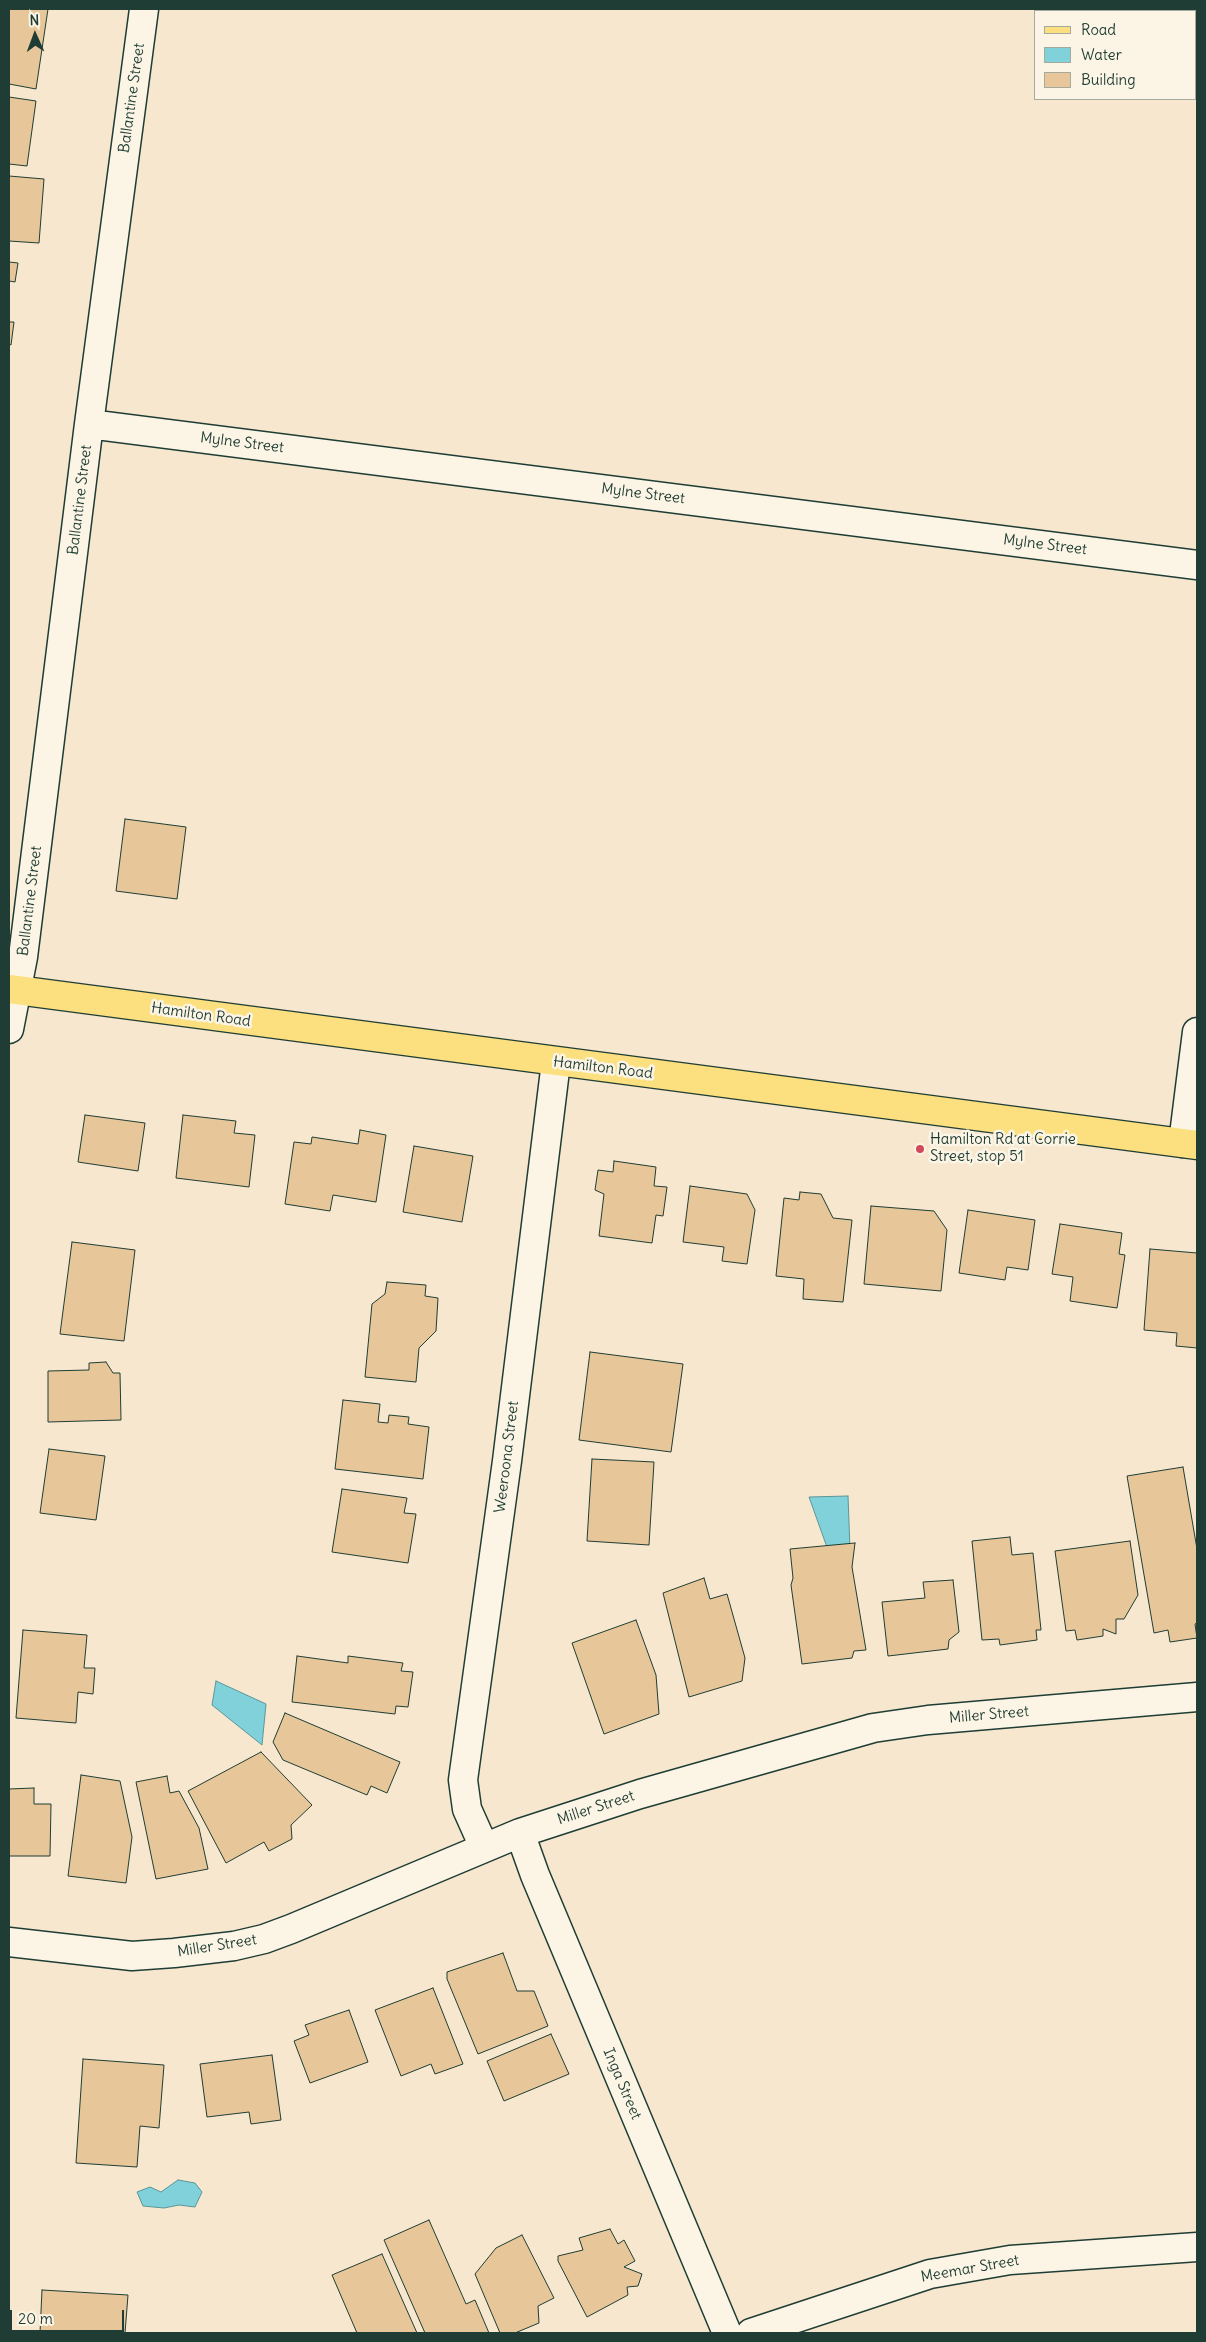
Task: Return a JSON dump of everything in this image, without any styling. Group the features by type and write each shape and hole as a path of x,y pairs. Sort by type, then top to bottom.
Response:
{"main road":[{"name":"Hamilton Road","path":"13,990 1190,1144"}],"street":[{"name":"Ballantine Street","path":"9,1029 13,990 24,957 144,9"},
{"name":"Mylne Street","path":"90,424 1197,565"},
{"path":"1190,1144 1197,1032"},
{"name":"Weeroona Street","path":"484,1847 467,1809 463,1780 505,1470 556,1062"},
{"name":"Miller Street","path":"9,1942 132,1956 234,1946 264,1939 291,1929 520,1833 640,1794 873,1728 928,1720 1197,1697"},
{"name":"Inga Street","path":"520,1833 550,1912 727,2333"},
{"name":"Meemar Street","path":"751,2333 930,2274 1010,2260 1197,2247"}],"water":[{"path":"848,1496 850,1549 828,1550 809,1497"},
{"path":"216,1681 266,1704 262,1745 212,1705"},
{"path":"178,2180 195,2183 202,2192 195,2207 179,2205 164,2208 143,2206 137,2192 150,2187 161,2192"}],"building":[{"path":"9,9 48,9 36,89 9,84"},
{"path":"9,97 36,101 27,166 9,164"},
{"path":"9,176 44,179 39,243 9,241"},
{"path":"9,262 18,263 15,282 9,281"},
{"path":"9,322 14,322 11,345 9,344"},
{"path":"125,819 186,827 177,899 116,891"},
{"path":"85,1115 145,1123 138,1171 78,1162"},
{"path":"183,1115 236,1121 234,1133 255,1135 249,1187 176,1178"},
{"path":"360,1130 386,1135 376,1202 333,1195 330,1211 285,1204 294,1142 311,1144 312,1137 358,1144"},
{"path":"414,1146 473,1156 462,1222 403,1212"},
{"path":"614,1161 656,1167 654,1186 667,1187 663,1216 656,1215 652,1243 599,1236 604,1194 595,1190 598,1170 613,1172"},
{"path":"690,1186 747,1194 755,1210 747,1264 722,1261 724,1247 683,1242"},
{"path":"800,1192 821,1194 833,1218 852,1220 843,1302 803,1299 804,1279 776,1276 784,1198 799,1200"},
{"path":"871,1206 934,1211 947,1230 941,1291 864,1284"},
{"path":"968,1210 1035,1220 1028,1270 1007,1267 1005,1280 959,1273"},
{"path":"1060,1224 1122,1233 1119,1254 1125,1255 1117,1308 1070,1301 1073,1277 1052,1274"},
{"path":"72,1242 135,1250 124,1341 60,1334"},
{"path":"1150,1249 1197,1253 1197,1348 1176,1346 1177,1333 1144,1330"},
{"path":"387,1282 426,1285 425,1296 438,1298 436,1331 419,1348 416,1382 365,1377 372,1304 385,1294"},
{"path":"590,1352 683,1364 671,1452 579,1440"},
{"path":"106,1362 113,1373 120,1373 121,1420 48,1422 48,1371 89,1370 89,1363"},
{"path":"343,1400 380,1404 378,1422 388,1423 389,1415 409,1417 408,1424 429,1427 423,1479 335,1469"},
{"path":"49,1449 105,1456 96,1520 40,1513"},
{"path":"592,1459 654,1462 649,1545 587,1541"},
{"path":"1183,1467 1197,1549 1197,1623 1195,1624 1197,1638 1170,1642 1168,1630 1154,1633 1127,1476"},
{"path":"342,1489 407,1498 404,1513 416,1514 408,1563 332,1552"},
{"path":"1010,1537 1012,1555 1033,1553 1041,1630 1036,1630 1037,1640 1000,1645 999,1639 982,1640 972,1541"},
{"path":"1130,1541 1138,1595 1124,1619 1116,1619 1116,1634 1103,1629 1103,1636 1077,1640 1075,1630 1066,1631 1055,1551"},
{"path":"855,1543 852,1567 866,1650 854,1651 852,1658 802,1664 791,1585 793,1578 790,1549"},
{"path":"704,1578 710,1599 727,1594 745,1658 742,1681 689,1697 663,1593"},
{"path":"953,1580 959,1632 949,1640 948,1649 888,1656 882,1602 925,1598 923,1582"},
{"path":"636,1620 656,1675 659,1714 604,1734 572,1643"},
{"path":"23,1630 87,1635 84,1668 95,1668 93,1694 78,1692 76,1723 16,1718"},
{"path":"297,1656 348,1663 348,1656 403,1663 401,1671 413,1672 408,1707 396,1706 395,1714 292,1702"},
{"path":"285,1713 400,1762 387,1793 371,1786 367,1795 283,1760 273,1742"},
{"path":"261,1752 312,1805 291,1825 292,1839 269,1851 264,1842 226,1863 188,1791"},
{"path":"81,1775 120,1781 132,1837 126,1883 68,1876"},
{"path":"167,1776 170,1793 179,1791 199,1828 208,1869 156,1879 136,1782"},
{"path":"34,1788 34,1804 51,1804 50,1856 9,1856 9,1789"},
{"path":"503,1953 517,1991 534,1991 548,2026 478,2054 447,1979 447,1972"},
{"path":"433,1988 463,2064 435,2074 431,2064 401,2076 375,2010"},
{"path":"349,2010 368,2062 310,2083 294,2041 309,2035 305,2025"},
{"path":"551,2034 569,2074 504,2101 487,2061"},
{"path":"272,2055 281,2120 251,2124 249,2112 207,2117 200,2064"},
{"path":"83,2059 164,2065 159,2128 140,2126 137,2167 76,2163"},
{"path":"429,2220 466,2304 475,2300 489,2333 425,2333 384,2240"},
{"path":"610,2229 618,2244 624,2240 635,2261 624,2267 642,2274 638,2286 627,2287 628,2295 587,2317 558,2261 558,2256 583,2250 579,2238"},
{"path":"522,2235 554,2298 538,2306 539,2323 515,2333 500,2333 475,2274 496,2248"},
{"path":"382,2254 417,2333 357,2333 332,2275"},
{"path":"42,2290 128,2295 125,2333 40,2333"}],"place":[{"name":"Hamilton Rd at Corrie Street, stop 51","path":"920,1149"}]}
